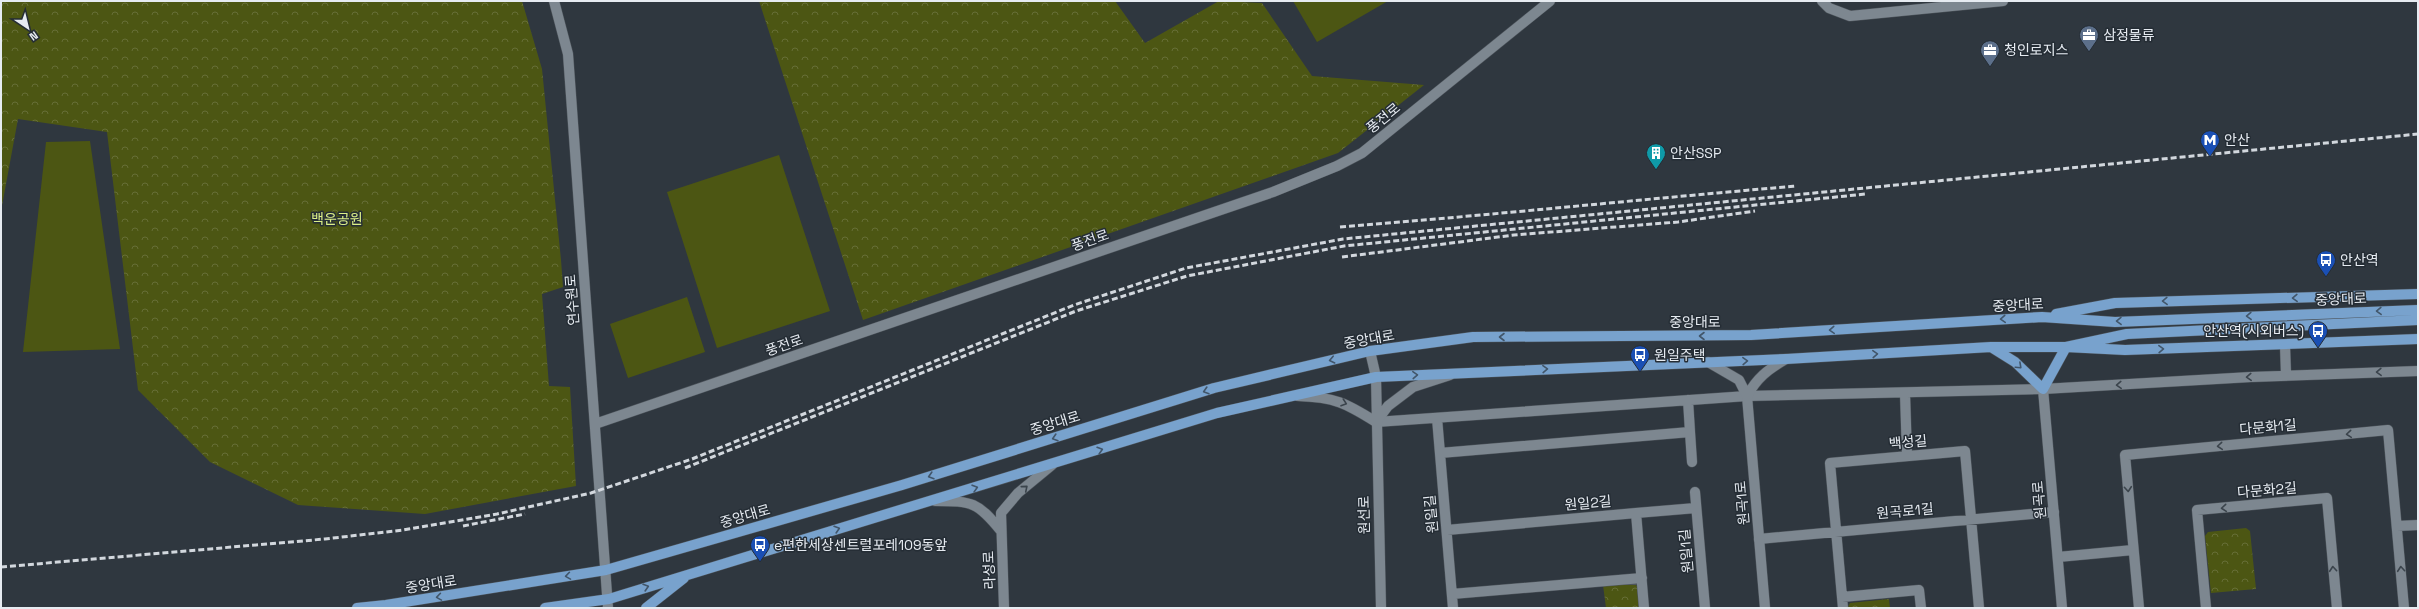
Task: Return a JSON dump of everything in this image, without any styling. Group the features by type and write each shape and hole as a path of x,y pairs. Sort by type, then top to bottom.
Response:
{"main road":[{"path":"2042,317 2115,303 2418,294"},
{"name":"중앙대로","path":"357,608 386,606 606,570 902,485 1214,388 1370,351 1473,337 1751,335 2042,317 2115,322 2418,310"},
{"path":"1991,347 2015,362 2042,389 2066,347 2128,334 2418,320"},
{"path":"545,608 608,603 690,574 1052,465 1217,413 1376,377 1458,372 1786,359 1991,347 2066,347 2125,350 2418,339"},
{"path":"646,608 690,574"}],"street":[{"name":"연수원로","path":"554,1 568,54 608,603"},
{"name":"풍전로","path":"595,424 1273,192 1337,166 1362,153 1550,1"},
{"path":"1822,1 1829,8 1850,16 2003,1"},
{"path":"2285,345 2286,375"},
{"name":"원선로","path":"1370,351 1376,377 1381,608"},
{"path":"1747,396 1756,380 1766,370 1786,359"},
{"path":"1708,362 1739,380 1747,396"},
{"path":"1292,396 1326,397 1351,406 1376,422 1747,396 2042,389 2286,375 2418,371"},
{"path":"1376,422 1388,406 1413,387 1458,372"},
{"name":"원곡로","path":"2042,389 2062,608"},
{"path":"1905,393 1907,456"},
{"name":"원곡1로","path":"1747,396 1765,608"},
{"path":"1688,400 1692,462"},
{"name":"원일길","path":"1437,418 1453,608"},
{"name":"다문화1길","path":"2138,608 2125,455 2388,430 2404,608"},
{"path":"1440,453 1690,432"},
{"name":"백성길","path":"1843,608 1830,463 1965,451 1979,608"},
{"name":"라성로","path":"1004,608 1001,512 1018,493 1052,465"},
{"name":"원일1길","path":"1695,492 1705,608"},
{"name":"다문화2길","path":"2206,608 2197,510 2327,498 2337,608"},
{"path":"933,500 963,501 985,510 1001,531"},
{"name":"원일2길","path":"1447,530 1696,508"},
{"name":"원곡로1길","path":"1759,539 2054,512"},
{"path":"1636,513 1644,608"},
{"path":"2397,526 2418,525"},
{"path":"2058,557 2133,550"},
{"path":"1452,594 1642,578"},
{"path":"1842,597 1920,590 1921,608"}],"green space":[{"name":"백운공원","path":"1,1 522,1 542,69 563,287 542,294 549,386 570,387 576,486 425,514 298,505 210,462 138,390 107,132 18,119 1,211"},
{"path":"759,1 1115,1 1145,43 1219,1 1262,3 1312,76 1424,85 1338,153 863,320"},
{"path":"1293,1 1388,1 1317,42"},
{"path":"90,141 120,349 23,352 46,142"},
{"path":"779,155 830,311 717,348 667,192"},
{"path":"687,297 705,352 628,378 610,324"},
{"path":"2246,528 2250,531 2256,589 2211,593 2205,536 2208,532"},
{"path":"1632,582 1637,586 1639,608 1606,608 1603,585"},
{"path":"1889,599 1890,608 1847,608 1850,603"}],"railway":[{"path":"1,567 325,539 403,530 497,514 591,493 692,459 1074,305 1186,268 1343,239 2418,134"},
{"path":"1340,227 1796,186"},
{"path":"685,468 1076,311 1187,276 1344,246 1866,194"},
{"path":"1342,257 1514,235 1678,222 1755,211"},
{"path":"463,526 525,514"}],"place":[{"name":"삼정물류","path":"2089,52"},
{"name":"청인로지스","path":"1990,67"},
{"name":"안산","path":"2210,157"},
{"name":"안산SSP","path":"1656,170"},
{"name":"안산역","path":"2326,277"},
{"name":"안산역(시외버스)","path":"2318,348"},
{"name":"원일주택","path":"1640,372"},
{"name":"e편한세상센트럴포레109동앞","path":"760,562"}]}
